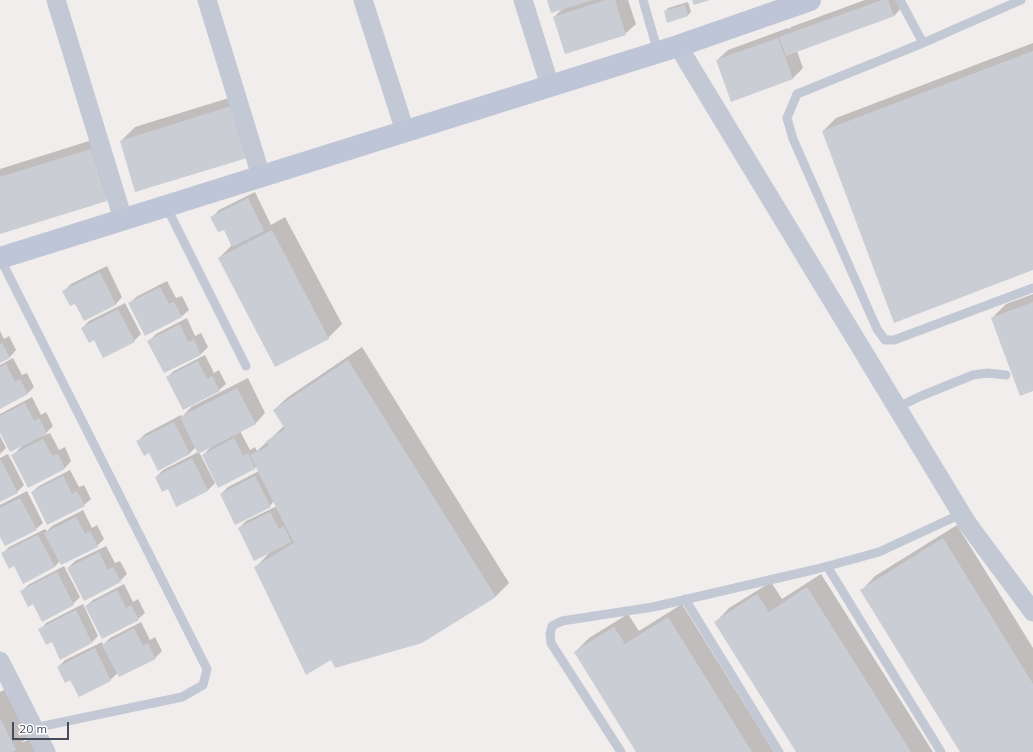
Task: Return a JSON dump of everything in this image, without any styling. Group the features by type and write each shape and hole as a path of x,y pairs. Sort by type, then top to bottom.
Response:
{"street":[{"path":"56,0 123,219"},
{"path":"207,0 261,176"},
{"path":"363,0 405,131"},
{"path":"523,0 550,86"},
{"path":"0,258 668,49 807,0"},
{"path":"668,49 896,408 961,514 1033,612"},
{"path":"3,673 46,752"}],"lane":[{"path":"643,0 668,49"},
{"path":"900,0 923,44"},
{"path":"1022,0 923,44 797,94 787,118 793,139 877,329 886,340 894,340 1033,288"},
{"path":"166,206 246,366"},
{"path":"0,258 207,669 203,685 182,697 34,728"},
{"path":"896,408 920,396 973,375 987,373 1006,375"},
{"path":"621,752 552,643 550,634 552,626 562,621 653,607 827,566 879,552 961,514"},
{"path":"827,566 941,752"},
{"path":"685,599 779,752"}],"building":[{"path":"547,0 593,0 551,13"},
{"path":"606,0 615,0 626,35 565,54 553,17"},
{"path":"692,0 710,0 694,5"},
{"path":"882,0 888,0 894,16 786,56 779,37"},
{"path":"685,5 688,16 667,23 664,11"},
{"path":"778,38 793,79 731,102 716,60"},
{"path":"1033,51 1033,270 894,323 822,131"},
{"path":"231,106 247,158 135,192 120,141"},
{"path":"91,149 107,201 0,234 0,177"},
{"path":"248,198 264,231 232,247 224,230 218,232 210,217"},
{"path":"272,230 329,339 275,367 218,258"},
{"path":"100,272 116,305 84,321 75,304 70,306 62,291"},
{"path":"160,287 169,304 174,302 182,317 145,336 128,303"},
{"path":"1033,302 1033,391 1020,396 991,318"},
{"path":"118,309 135,342 103,358 94,340 89,343 81,328"},
{"path":"180,324 188,342 194,339 201,355 164,373 147,341"},
{"path":"2,343 10,358 0,363 0,344"},
{"path":"348,360 496,597 422,643 335,668 331,660 306,675 254,567 294,543 250,455 269,446 266,441 285,429 273,410"},
{"path":"198,361 207,379 212,376 220,391 183,410 166,377"},
{"path":"6,364 15,382 20,379 28,394 0,409 0,367"},
{"path":"237,388 256,424 198,454 180,417"},
{"path":"25,403 34,421 39,418 47,434 10,452 0,433 0,416"},
{"path":"174,422 190,454 158,471 149,453 144,456 136,441"},
{"path":"234,438 243,456 248,453 255,469 218,488 202,455"},
{"path":"43,439 52,456 58,454 65,469 28,488 11,455"},
{"path":"192,458 208,491 176,507 168,489 162,492 155,477"},
{"path":"0,460 18,493 0,502"},
{"path":"63,476 72,494 77,491 85,506 47,525 31,492"},
{"path":"255,476 271,507 235,525 220,494"},
{"path":"20,498 37,530 5,546 0,537 0,508"},
{"path":"270,512 279,529 284,526 291,542 254,561 238,528"},
{"path":"76,517 85,534 90,531 98,547 61,565 44,533"},
{"path":"38,535 55,567 23,584 14,566 9,569 1,553"},
{"path":"943,538 1033,684 1033,752 960,752 860,590"},
{"path":"99,552 108,570 113,567 121,582 84,601 67,568"},
{"path":"57,572 74,605 42,622 33,604 28,607 20,591"},
{"path":"807,587 911,752 796,752 714,622 757,594 769,612"},
{"path":"117,590 126,608 131,605 139,620 102,639 85,606"},
{"path":"76,610 92,643 60,660 52,642 46,645 38,629"},
{"path":"668,617 752,752 636,752 574,652 614,627 625,644"},
{"path":"134,628 143,646 148,643 156,659 119,677 102,645"},
{"path":"95,648 111,681 79,697 70,680 65,683 57,667"},
{"path":"0,718 16,750 12,752 0,752"}]}
